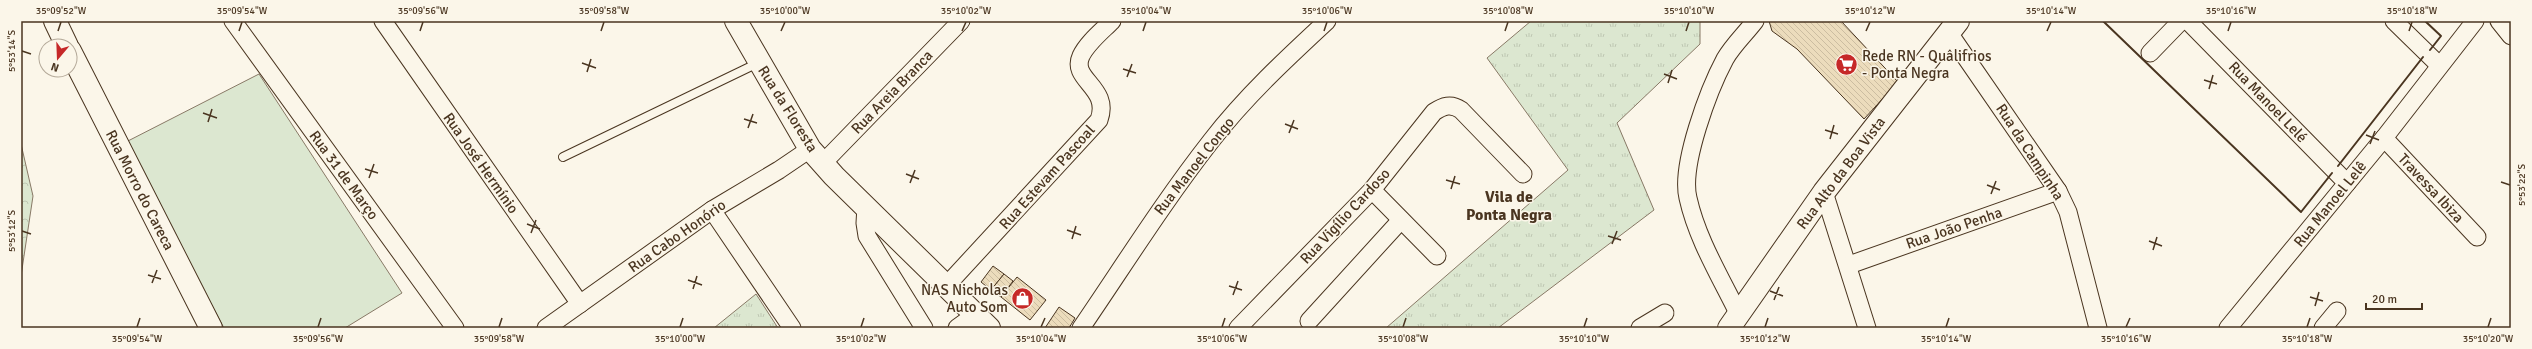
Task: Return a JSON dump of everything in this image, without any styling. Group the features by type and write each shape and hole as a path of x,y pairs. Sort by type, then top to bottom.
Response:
{"street":[{"path":"55,21 63,38"},
{"name":"Rua 31 de Março","path":"233,21 455,328"},
{"name":"Rua José Hermínio","path":"383,21 580,304"},
{"name":"Rua da Floresta","path":"736,21 816,156 982,321"},
{"name":"Rua Areia Branca","path":"816,156 961,21"},
{"name":"Rua Estevam Pascoal","path":"947,285 1098,120 1102,107 1101,99 1080,71 1079,63 1084,51 1112,21"},
{"name":"Rua Manoel Congo","path":"1081,328 1142,234 1212,140 1282,62 1327,21"},
{"path":"1734,321 1693,218 1687,196 1686,176 1689,157 1719,72 1726,58 1756,21"},
{"path":"2150,54 2181,21"},
{"name":"Rua Manoel Lelé","path":"2188,21 2347,183"},
{"path":"2394,21 2439,65"},
{"name":"Rua Manoel Lelê","path":"2228,328 2384,138 2474,21"},
{"path":"2499,21 2511,36"},
{"name":"Rua Alto da Boa Vista","path":"1734,321 1824,192 1953,27"},
{"name":"Rua da Campinha","path":"1953,27 2058,192 2068,212 2098,328"},
{"name":"Rua Morro do Careca","path":"78,67 210,328"},
{"name":"Rua Vigílio Cardoso","path":"1238,328 1372,190 1434,112 1442,106 1450,105 1461,110 1523,174"},
{"name":"Travessa Ibiza","path":"2384,138 2477,237"},
{"name":"Rua Cabo Honório","path":"546,328 712,210 779,170 816,156"},
{"path":"1372,190 1437,256"},
{"path":"1824,192 1849,265 1867,328"},
{"name":"Rua João Penha","path":"1849,265 2058,192"},
{"path":"866,206 865,223 867,236 924,328"},
{"path":"712,210 792,328"},
{"path":"1309,321 1401,220"},
{"path":"2323,328 2337,312"},
{"path":"1640,328 1665,313"},
{"path":"957,328 982,321"}],"lane":[{"path":"563,157 759,62"}],"green space":[{"path":"1531,21 1700,21 1700,44 1617,123 1654,210 1498,328 1386,328 1568,170 1487,58"},
{"path":"259,74 402,293 345,328 224,328 124,143"},
{"path":"21,144 33,196 21,276"},
{"path":"756,294 778,328 714,328"}],"building":[{"name":"Rede RN - Qualifrios - Ponta Negra","path":"1769,21 1841,21 1898,82 1864,119 1797,49 1772,31"},
{"path":"993,266 1004,274 991,290 981,282"},
{"path":"1004,274 1013,281 1001,297 991,290"},
{"name":"NAS Nicholas Auto Som","path":"1017,277 1046,300 1030,320 1001,297"},
{"path":"1059,307 1075,318 1069,328 1045,328"}],"wall":[{"path":"2103,21 2301,212 2332,173"},
{"path":"2425,21 2441,36 2430,50"},
{"path":"2338,166 2423,57"}],"place":[{"name":"Rede RN - Qualifrios - Ponta Negra","path":"1847,65"},
{"name":"NAS Nicholas Auto Som","path":"1023,299"}],"district":[{"name":"Vila de Ponta Negra","path":"1509,206"}]}
